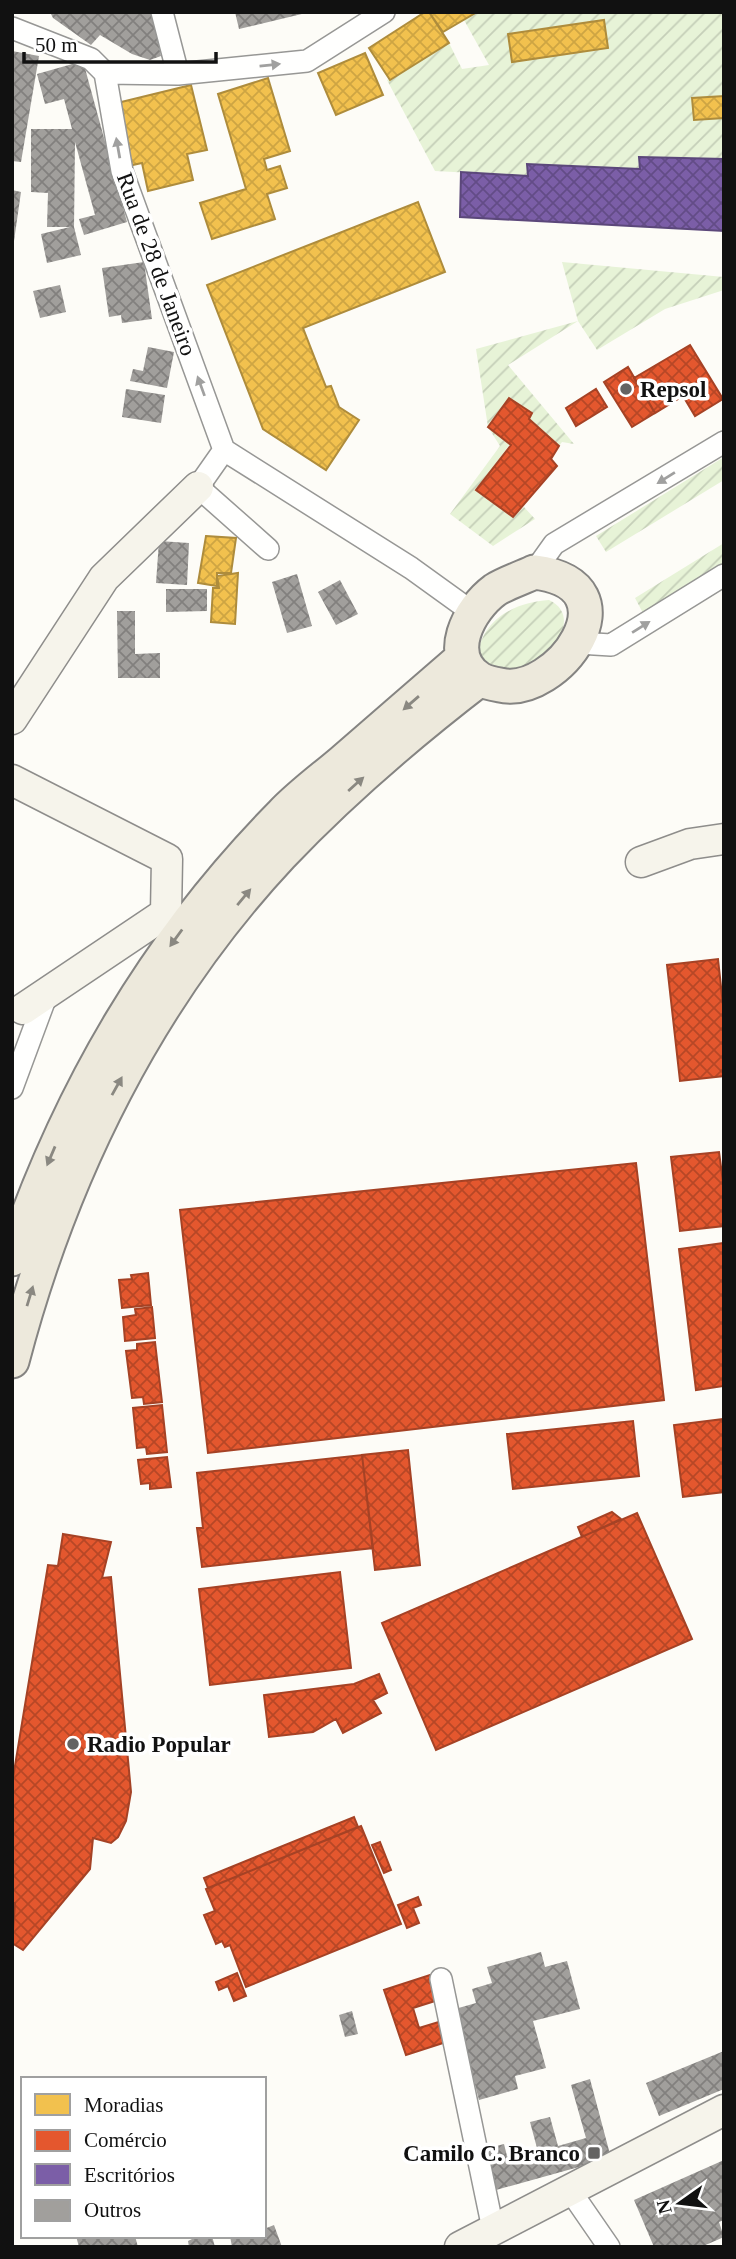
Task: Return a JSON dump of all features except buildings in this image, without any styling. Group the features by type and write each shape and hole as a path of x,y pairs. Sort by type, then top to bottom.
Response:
{"main road":[{"path":"12,719 104,578 198,487"},
{"path":"534,572 554,575 570,582 580,592 586,605 583,628 578,643 552,670 524,684 504,686 471,669 463,634 472,612 495,590 534,572"},
{"path":"12,1259 56,1143 76,1101 114,1031 185,927 249,849 295,821 429,718 471,669"},
{"path":"12,780 167,859 166,913 34,1004"},
{"path":"12,1362 51,1234 94,1131 130,1062 159,1014 213,937 254,885 295,821"},
{"path":"724,839 690,844 641,862 724,859"},
{"path":"460,2247 724,2110"}],"street":[{"path":"162,12 178,74"},
{"path":"12,28 91,59 105,73 178,74 307,61 384,12"},
{"name":"Rua de 28 de Janeiro","path":"105,73 122,171 224,450"},
{"path":"534,572 554,544 724,442"},
{"path":"268,549 198,487 224,450 411,568 472,612"},
{"path":"578,643 611,645 724,575"},
{"path":"12,1088 34,1004"},
{"path":"441,1979 493,2229"},
{"path":"569,2189 610,2247"}],"green space":[{"path":"477,12 724,12 724,159 640,157 640,169 528,164 528,176 435,171 387,80 449,43 462,69 489,65 464,20","holes":["604,21 608,48 512,61 508,35"]},
{"path":"562,262 724,277 724,290 665,309 597,350 578,321"},
{"path":"578,321 508,365 574,444 562,442 559,446 529,419 532,413 477,490 513,517 524,507 535,519 493,546 450,514 500,446 488,427 476,349"},
{"path":"724,457 724,480 606,552 596,536"},
{"path":"724,543 724,564 643,613 635,598"},
{"path":"549,600 559,608 564,617 559,638 532,664 522,669 494,672 478,655 486,632 494,622 513,609"}],"place":[{"name":"Repsol","path":"626,389"},
{"name":"Radio Popular","path":"73,1744"},
{"name":"Camilo C. Branco","path":"594,2153"}]}
